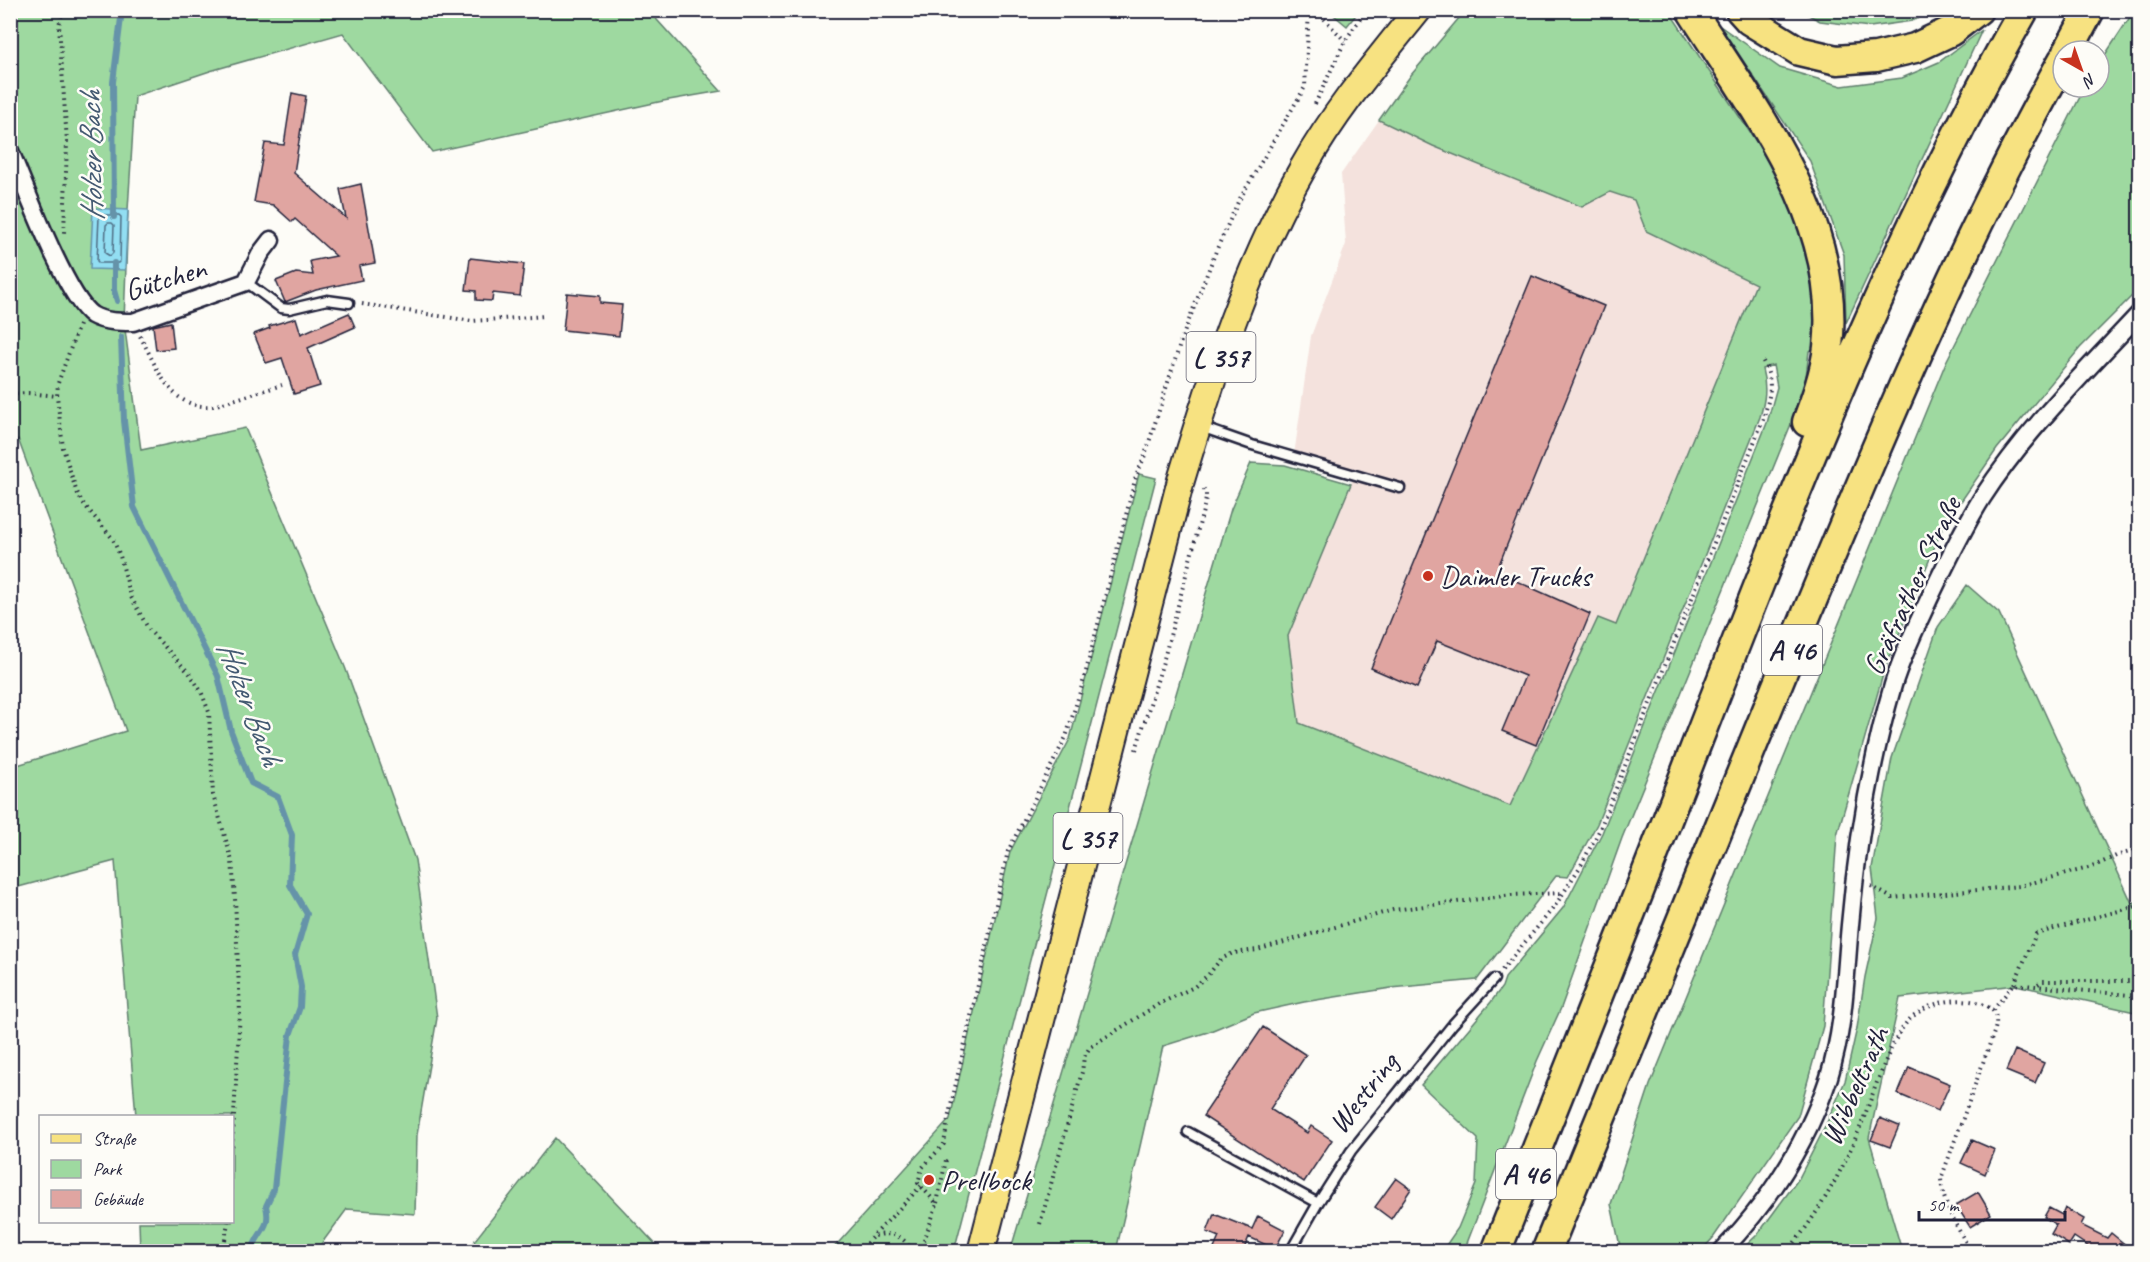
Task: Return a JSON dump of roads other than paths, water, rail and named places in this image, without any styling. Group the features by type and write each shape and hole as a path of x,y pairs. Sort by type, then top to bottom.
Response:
{"highway":[{"path":"1691,10 1777,146 1803,201 1821,251 1830,301 1828,348 1819,390 1793,458 1756,590"},
{"path":"1740,10 1749,20 1799,51 1837,60 1876,57 1915,48 1951,31 1978,10"},
{"name":"A 46","path":"1496,1251 1756,590 1886,280 1987,76 2025,10"},
{"path":"2074,39 2090,10"},
{"name":"A 46","path":"1546,1251 1879,439 1945,291 2018,141 2051,82"}],"main road":[{"name":"L 357","path":"981,1251 1181,480 1244,288 1304,166 1344,104 1418,10"}],"street":[{"name":"Gütchen","path":"10,150 59,264 85,308 102,319 113,322 133,322 246,282 261,253 271,240"},
{"name":"Gräfrather Straße","path":"1721,1251 1742,1230 1797,1153 1828,1078 1845,1007 1850,925 1859,843 1872,763 1894,682 1920,618 1955,545 1982,498 2022,444 2139,313"}],"lane":[{"path":"246,282 281,308 289,309 327,300 350,303"},
{"path":"1197,426 1252,445 1400,488"},
{"name":"Westring","path":"1290,1251 1352,1151 1453,1024 1494,980"},
{"path":"1188,1132 1318,1203"}],"water":[{"path":"93,208 128,210 125,270 90,269"}],"waterway":[{"name":"Holzer Bach","path":"114,217 113,82 122,10"},
{"name":"Holzer Bach","path":"114,263 114,290 117,301"},
{"name":"Holzer Bach","path":"121,337 124,421 134,507 218,676 231,731 251,783 278,797 292,835 290,885 307,914 295,955 301,987 300,1007 290,1035 274,1189 266,1206 265,1226 252,1252"}],"place":[{"name":"Daimler Trucks","path":"1428,576"},
{"name":"Prellbock","path":"929,1180"}]}
